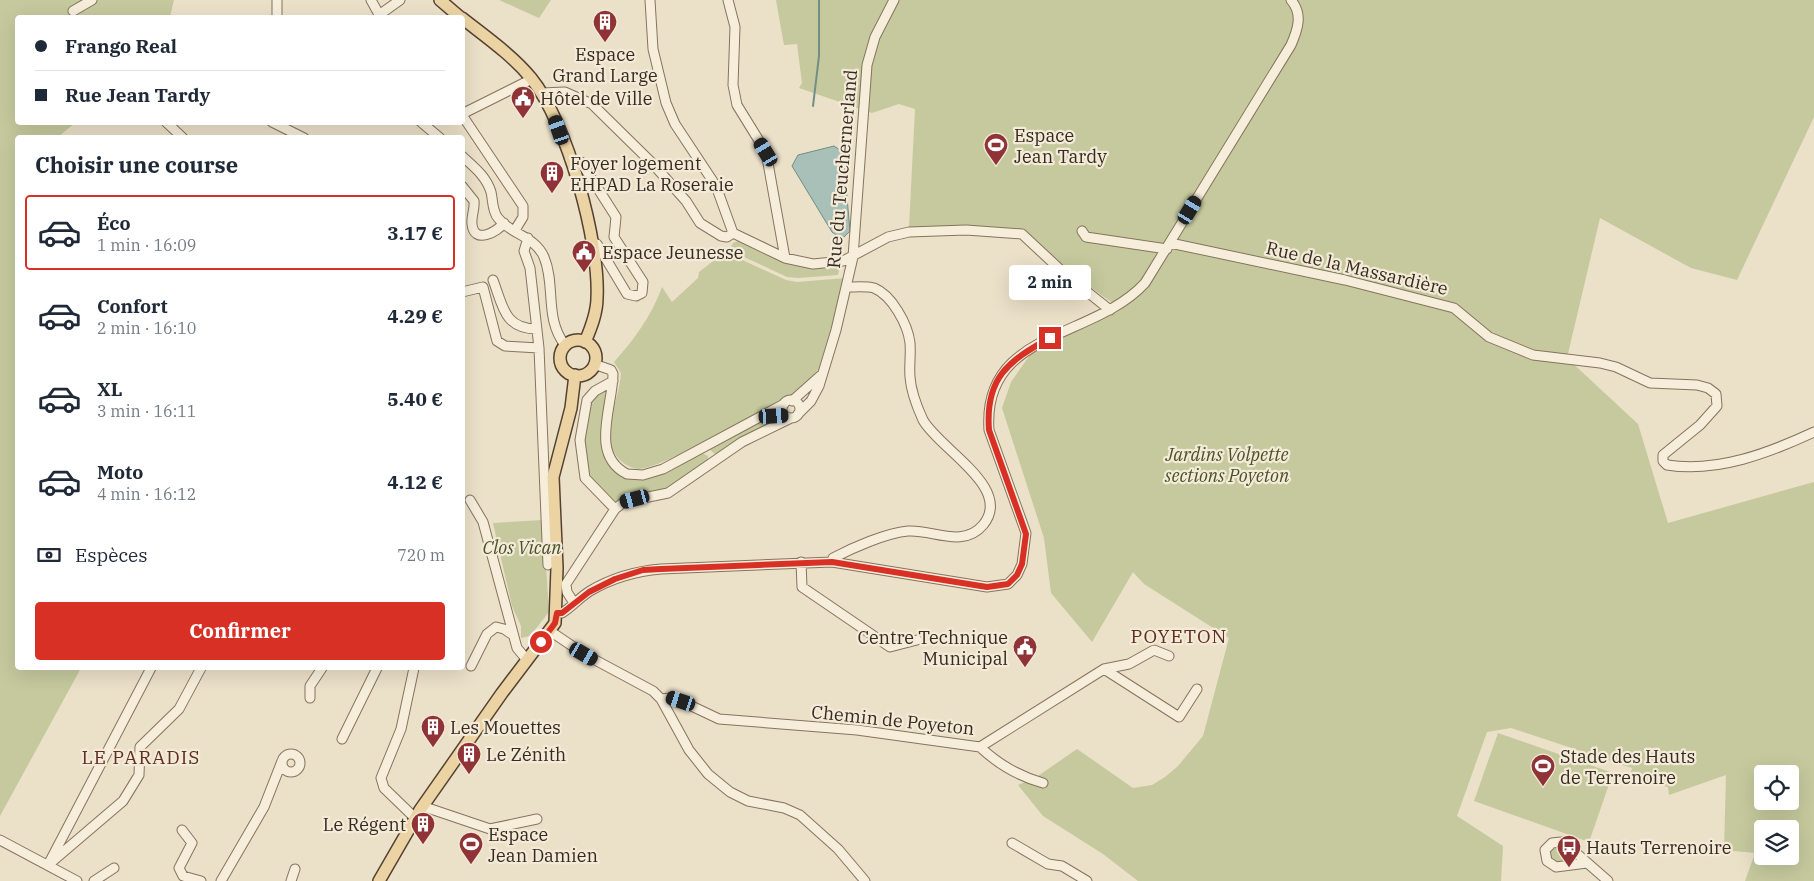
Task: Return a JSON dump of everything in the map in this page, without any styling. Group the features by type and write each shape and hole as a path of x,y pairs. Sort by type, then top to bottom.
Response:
{"main road":[{"path":"440,0 458,15"},
{"path":"465,20 518,63 532,79 544,100 570,159 586,208 593,245 598,300 585,342"},
{"path":"574,340 585,342 595,353 594,364 584,374 575,376 565,370 560,361 565,345 574,340"},
{"path":"379,881 422,806 555,623 558,568 553,477 571,408 575,376"}],"street":[{"path":"73,11 92,0"},
{"path":"277,0 277,15"},
{"path":"371,0 379,15"},
{"path":"381,15 400,0"},
{"path":"650,0 653,49 666,103 675,124 716,186 733,233 785,258 813,264 843,261 888,237 910,232 966,230 1022,234 1059,269 1110,310"},
{"path":"728,0 735,27 733,85 738,105 766,152 785,258"},
{"name":"Rue du Teuchernerland","path":"791,416 811,401 823,372 848,287 853,257 867,65 875,37 894,0"},
{"path":"557,613 562,613 602,585 643,570 832,562 987,587 1008,584 1017,575 1022,564 1026,534 989,430 990,396 1002,371 1013,360 1050,338 1110,310 1138,292 1291,45 1299,22 1294,5 1290,0"},
{"path":"465,112 532,79"},
{"path":"544,100 565,92 592,104 652,163 686,201 700,223 721,236 726,237 733,233"},
{"path":"465,119 523,206 523,217 515,230"},
{"path":"169,125 179,135"},
{"path":"278,125 298,135"},
{"path":"425,125 436,135"},
{"path":"465,159 484,177 496,214 504,223 537,246 544,258 554,329 565,345"},
{"path":"570,159 581,162 616,217 614,237 643,282 642,293 636,296 627,294 597,244 593,245"},
{"path":"465,190 474,201 472,222 474,231 488,236 496,232 504,223"},
{"path":"1082,231 1084,236 1089,238 1168,246"},
{"path":"528,238 524,251 530,268 539,348 548,566"},
{"name":"Rue de la Massardière","path":"1168,246 1344,280 1454,308 1488,337 1533,355 1616,367 1650,383 1708,388 1716,394 1717,406 1700,425 1663,455 1662,461 1666,466 1711,465 1749,458 1774,451 1814,432"},
{"path":"493,280 509,320 524,329 537,328"},
{"path":"465,291 483,287 497,342 506,346 539,348"},
{"path":"832,562 833,558 843,553 908,531 958,537 968,536 983,525 991,506 986,488 938,440 928,427 918,408 910,378 909,337 898,311 886,296 875,289 848,287"},
{"path":"574,603 567,592 566,584 615,509 624,502 668,493 742,442 791,416 798,406 788,403 663,469 643,475 627,474 611,460 605,441 613,380 611,370 594,364"},
{"path":"791,416 782,409 823,372"},
{"path":"613,380 595,391 587,400 580,440 585,478 615,509"},
{"path":"765,415 791,416"},
{"path":"470,500 483,522 517,648 527,660"},
{"path":"800,562 802,587 890,647 917,640"},
{"path":"471,666 487,634 491,630 496,627 504,629 513,636"},
{"path":"550,631 584,654 648,688 661,699 686,745 708,774 730,792 748,801 784,808 805,818 838,850 865,881"},
{"name":"Chemin de Poyeton","path":"661,699 670,698 681,701 719,719 857,730 980,747 1104,669 1129,664 1154,650 1169,656"},
{"path":"1104,669 1179,717 1197,689"},
{"path":"48,866 150,670"},
{"path":"48,866 123,801 139,776 140,747 179,709 200,670"},
{"path":"310,698 310,686 321,670"},
{"path":"342,739 376,670"},
{"path":"414,670 401,729 381,778 384,788 415,818"},
{"path":"980,747 1005,768 1019,776 1043,783"},
{"path":"221,881 264,807 282,760"},
{"path":"422,806 490,829 537,819"},
{"path":"182,830 192,843 179,868 183,876 201,881"},
{"path":"0,840 77,881"},
{"path":"1012,843 1048,864 1062,866 1087,881"},
{"path":"1587,863 1608,881"},
{"path":"94,881 114,868"},
{"path":"291,881 295,869"}],"green space":[{"path":"0,0 174,0 170,15 15,15 15,125 73,125 60,135 15,135 15,670 80,670 0,816"},
{"path":"499,0 551,0 539,18"},
{"name":"Jardins Volpette sections Poyeton","path":"776,0 1814,0 1814,117 1737,280 1691,268 1600,218 1567,358 1638,424 1668,523 1814,482 1814,881 1745,881 1754,856 1754,865 1799,865 1799,820 1754,820 1754,853 1724,850 1726,775 1669,795 1668,787 1629,779 1632,768 1511,728 1487,732 1457,816 1503,846 1501,881 1138,881 1103,854 1043,816 1018,785 1035,778 1077,749 1133,788 1152,785 1178,766 1203,736 1229,638 1144,584 1133,572 1092,642 1051,593 1044,538 1002,408 1011,382 1032,352 1118,307 1064,268 1025,231 909,227 915,109 899,104 872,113 799,88 802,83 797,44 784,45"},
{"path":"738,241 795,265 820,268 840,266 838,275 787,277 729,250 733,243"},
{"path":"725,252 786,280 797,282 846,278 819,368 812,378 796,392 716,436 650,467 638,469 631,467 618,458 611,442 611,423 621,373 614,362 642,327 662,287 672,302 698,278 699,272"},
{"path":"605,388 608,389 602,444 610,467 620,476 637,479 702,453 708,456 708,461 669,488 613,502 590,482 582,452 588,403"},
{"path":"781,419 716,455 709,449 761,421"},
{"name":"Clos Vican","path":"543,520 549,612 530,636 521,638 521,626 512,606 493,523"},
{"name":"Stade des Hauts de Terrenoire","path":"1498,733 1613,773 1589,842 1474,801"},
{"path":"1562,846 1579,860 1559,864 1551,862 1549,849"}],"water":[{"path":"834,146 843,152 850,231 844,237 839,237 832,232 792,166 798,155"}],"waterway":[{"path":"813,106 819,56 819,0"}],"place":[{"name":"Espace Grand Large","path":"605,43"},
{"name":"Hôtel de Ville","path":"523,119"},
{"name":"Espace Jean Tardy","path":"996,166"},
{"name":"Foyer logement EHPAD La Roseraie","path":"552,194"},
{"name":"Espace Jeunesse","path":"584,273"},
{"name":"Centre Technique Municipal","path":"1025,668"},
{"name":"Les Mouettes","path":"433,748"},
{"name":"Le Zénith","path":"469,775"},
{"name":"Stade des Hauts de Terrenoire","path":"1543,787"},
{"name":"Le Régent","path":"423,845"},
{"name":"Espace Jean Damien","path":"471,865"},
{"name":"Hauts Terrenoire","path":"1569,868"}],"district":[{"name":"POYETON","path":"1179,636"},
{"name":"LE PARADIS","path":"141,757"}],"route":[{"path":"541,642 555,623 557,613 567,610 589,592 602,585 643,570 812,561 876,568 987,587 1008,584 1017,575 1022,564 1026,534 1022,516 989,430 990,396 1002,371 1013,360 1050,338"}]}
